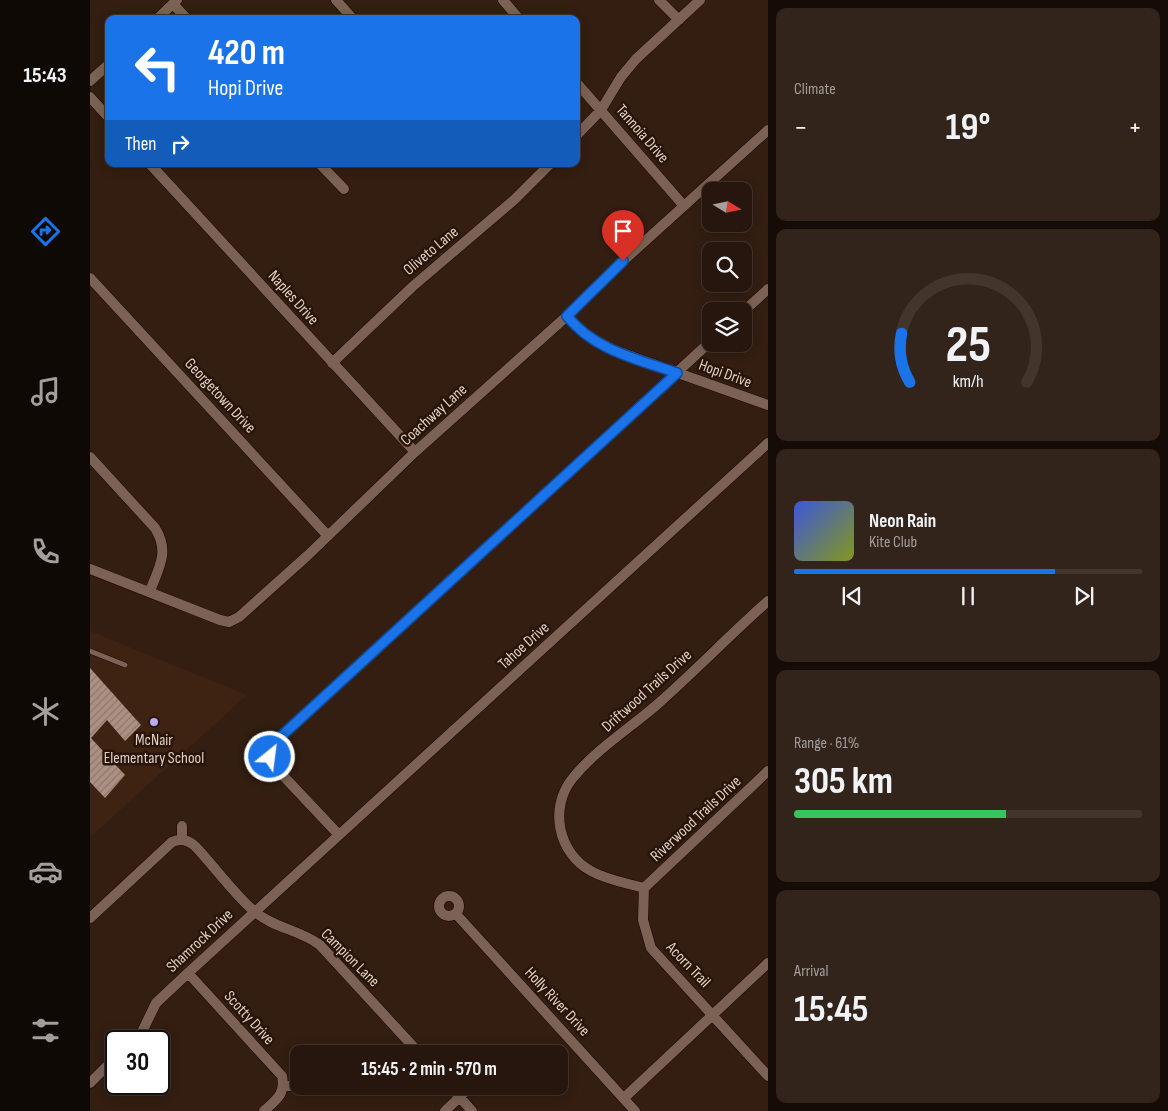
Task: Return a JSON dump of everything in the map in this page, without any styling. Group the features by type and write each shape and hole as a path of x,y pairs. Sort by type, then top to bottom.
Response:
{"street":[{"path":"336,0 349,15"},
{"path":"502,0 515,15"},
{"path":"659,0 679,20"},
{"path":"580,132 601,110 621,76 636,59 700,0"},
{"path":"161,15 175,2 184,15"},
{"path":"90,82 105,68"},
{"name":"Tannoia Drive","path":"580,86 684,206"},
{"path":"90,97 105,114"},
{"name":"Coachway Lane","path":"90,569 150,591 194,611 229,622 238,617 328,536 415,452 567,316 604,279 768,130"},
{"name":"Naples Drive","path":"153,167 415,452"},
{"path":"323,167 344,189"},
{"name":"Oliveto Lane","path":"332,363 412,287 514,200 547,167"},
{"name":"Georgetown Drive","path":"90,278 328,536"},
{"path":"752,304 768,289"},
{"name":"Hopi Drive","path":"567,316 576,327 604,347 768,405"},
{"path":"339,835 274,766 270,757 270,750 276,741 702,349"},
{"name":"Tahoe Drive","path":"299,870 768,443"},
{"path":"90,457 161,537 164,548 163,557 150,591"},
{"name":"Driftwood Trails Drive","path":"644,888 609,879 590,870 570,852 561,832 559,812 565,791 579,772 660,702 768,601"},
{"name":"Riverwood Trails Drive","path":"644,888 768,771"},
{"path":"90,918 172,842 182,840 182,826"},
{"name":"Campion Lane","path":"182,840 195,846 254,912 272,922 304,935 320,945 412,1045"},
{"name":"Shamrock Drive","path":"143,1030 156,1003 299,870"},
{"name":"Acorn Trail","path":"644,888 642,920 651,948 768,1076"},
{"name":"Holly River Drive","path":"456,914 636,1111"},
{"path":"624,1098 768,963"},
{"name":"Scotty Drive","path":"188,973 282,1076 284,1086"},
{"path":"90,1083 105,1068"},
{"path":"264,1111 281,1095 284,1086 290,1086"},
{"path":"445,1111 460,1097 472,1111"}],"lane":[{"path":"90,651 125,665"}],"shaded area":[{"name":"McNair Elementary School","path":"90,631 247,695 90,837"}],"building":[{"path":"90,668 141,725 125,741 107,720 91,738 125,775 105,798 90,782"}],"place":[{"name":"McNair Elementary School","path":"154,722"}],"route":[{"path":"270,757 270,750 276,741 677,373 604,347 589,338 567,316 623,261"}]}
